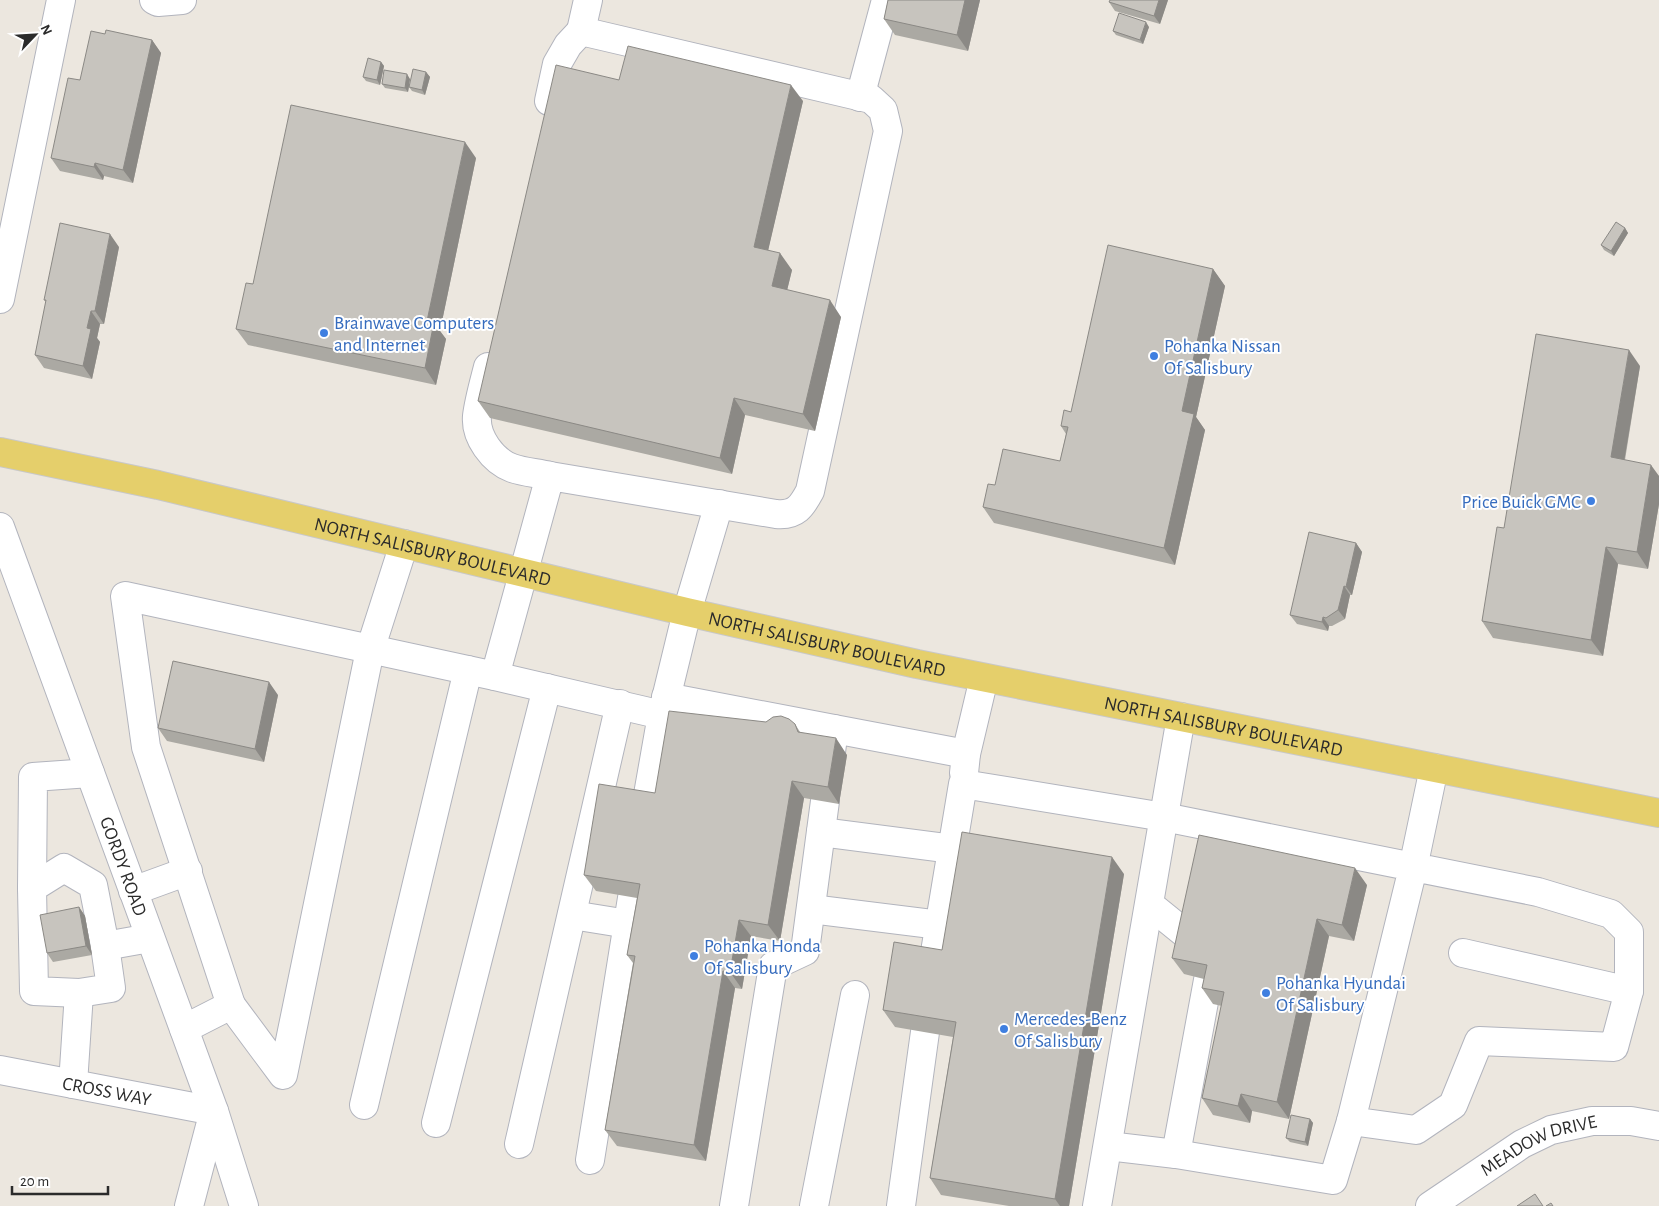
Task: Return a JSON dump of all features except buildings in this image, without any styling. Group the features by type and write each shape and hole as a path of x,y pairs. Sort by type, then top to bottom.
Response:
{"main road":[{"name":"NORTH SALISBURY BOULEVARD","path":"0,452 167,486 687,612 917,664 1659,813"}],"street":[{"path":"0,299 61,0"},
{"path":"154,0 158,2 182,0"},
{"path":"544,121 557,64 568,45 581,31 588,0"},
{"path":"860,97 886,0"},
{"path":"494,341 477,417 478,428 482,439 490,451 511,467 550,476 786,515 802,506 810,491 888,131 884,110 871,99 581,31"},
{"path":"496,676 550,476"},
{"path":"646,806 664,706 687,612 719,504"},
{"name":"GORDY ROAD","path":"0,528 214,1111 244,1206"},
{"path":"404,544 370,650 283,1076 231,1005 146,746 126,596 370,650 496,676 620,704 664,706 832,740 966,754"},
{"path":"364,1105 468,670"},
{"path":"933,964 953,849 966,754 984,678"},
{"path":"436,1123 547,688"},
{"path":"519,1144 620,704"},
{"path":"1097,1206 1181,717"},
{"path":"1108,1146 1176,1154 1333,1180 1351,1121 1414,868 1434,768"},
{"path":"32,888 64,868 93,885 111,988 78,993 34,991 32,888 33,777 90,773"},
{"path":"963,784 1164,817 1538,892 1611,914 1630,932 1629,991 1614,1047 1479,1040 1453,1105 1416,1130 1351,1121"},
{"path":"734,1206 773,966 806,951 825,801"},
{"path":"821,832 953,849"},
{"path":"133,891 188,871"},
{"path":"590,1160 632,898"},
{"path":"1150,905 1192,939"},
{"path":"811,909 940,925"},
{"path":"572,915 628,924"},
{"path":"105,946 150,938"},
{"path":"1463,953 1629,991"},
{"path":"1176,1154 1208,980"},
{"path":"73,1084 78,993"},
{"path":"814,1206 855,994"},
{"path":"184,1029 231,1005"},
{"path":"901,1206 925,1032"},
{"name":"CROSS WAY","path":"0,1070 214,1111"},
{"path":"189,1206 214,1111"},
{"name":"MEADOW DRIVE","path":"1430,1206 1522,1144 1551,1130 1592,1121 1631,1121 1659,1126"}],"place":[{"name":"Brainwave Computers and Internet","path":"324,333"},
{"name":"Pohanka Nissan Of Salisbury","path":"1154,356"},
{"name":"Price Buick GMC","path":"1591,501"},
{"name":"Pohanka Honda Of Salisbury","path":"694,956"},
{"name":"Pohanka Hyundai Of Salisbury","path":"1266,993"},
{"name":"Mercedes-Benz Of Salisbury","path":"1004,1029"}]}
